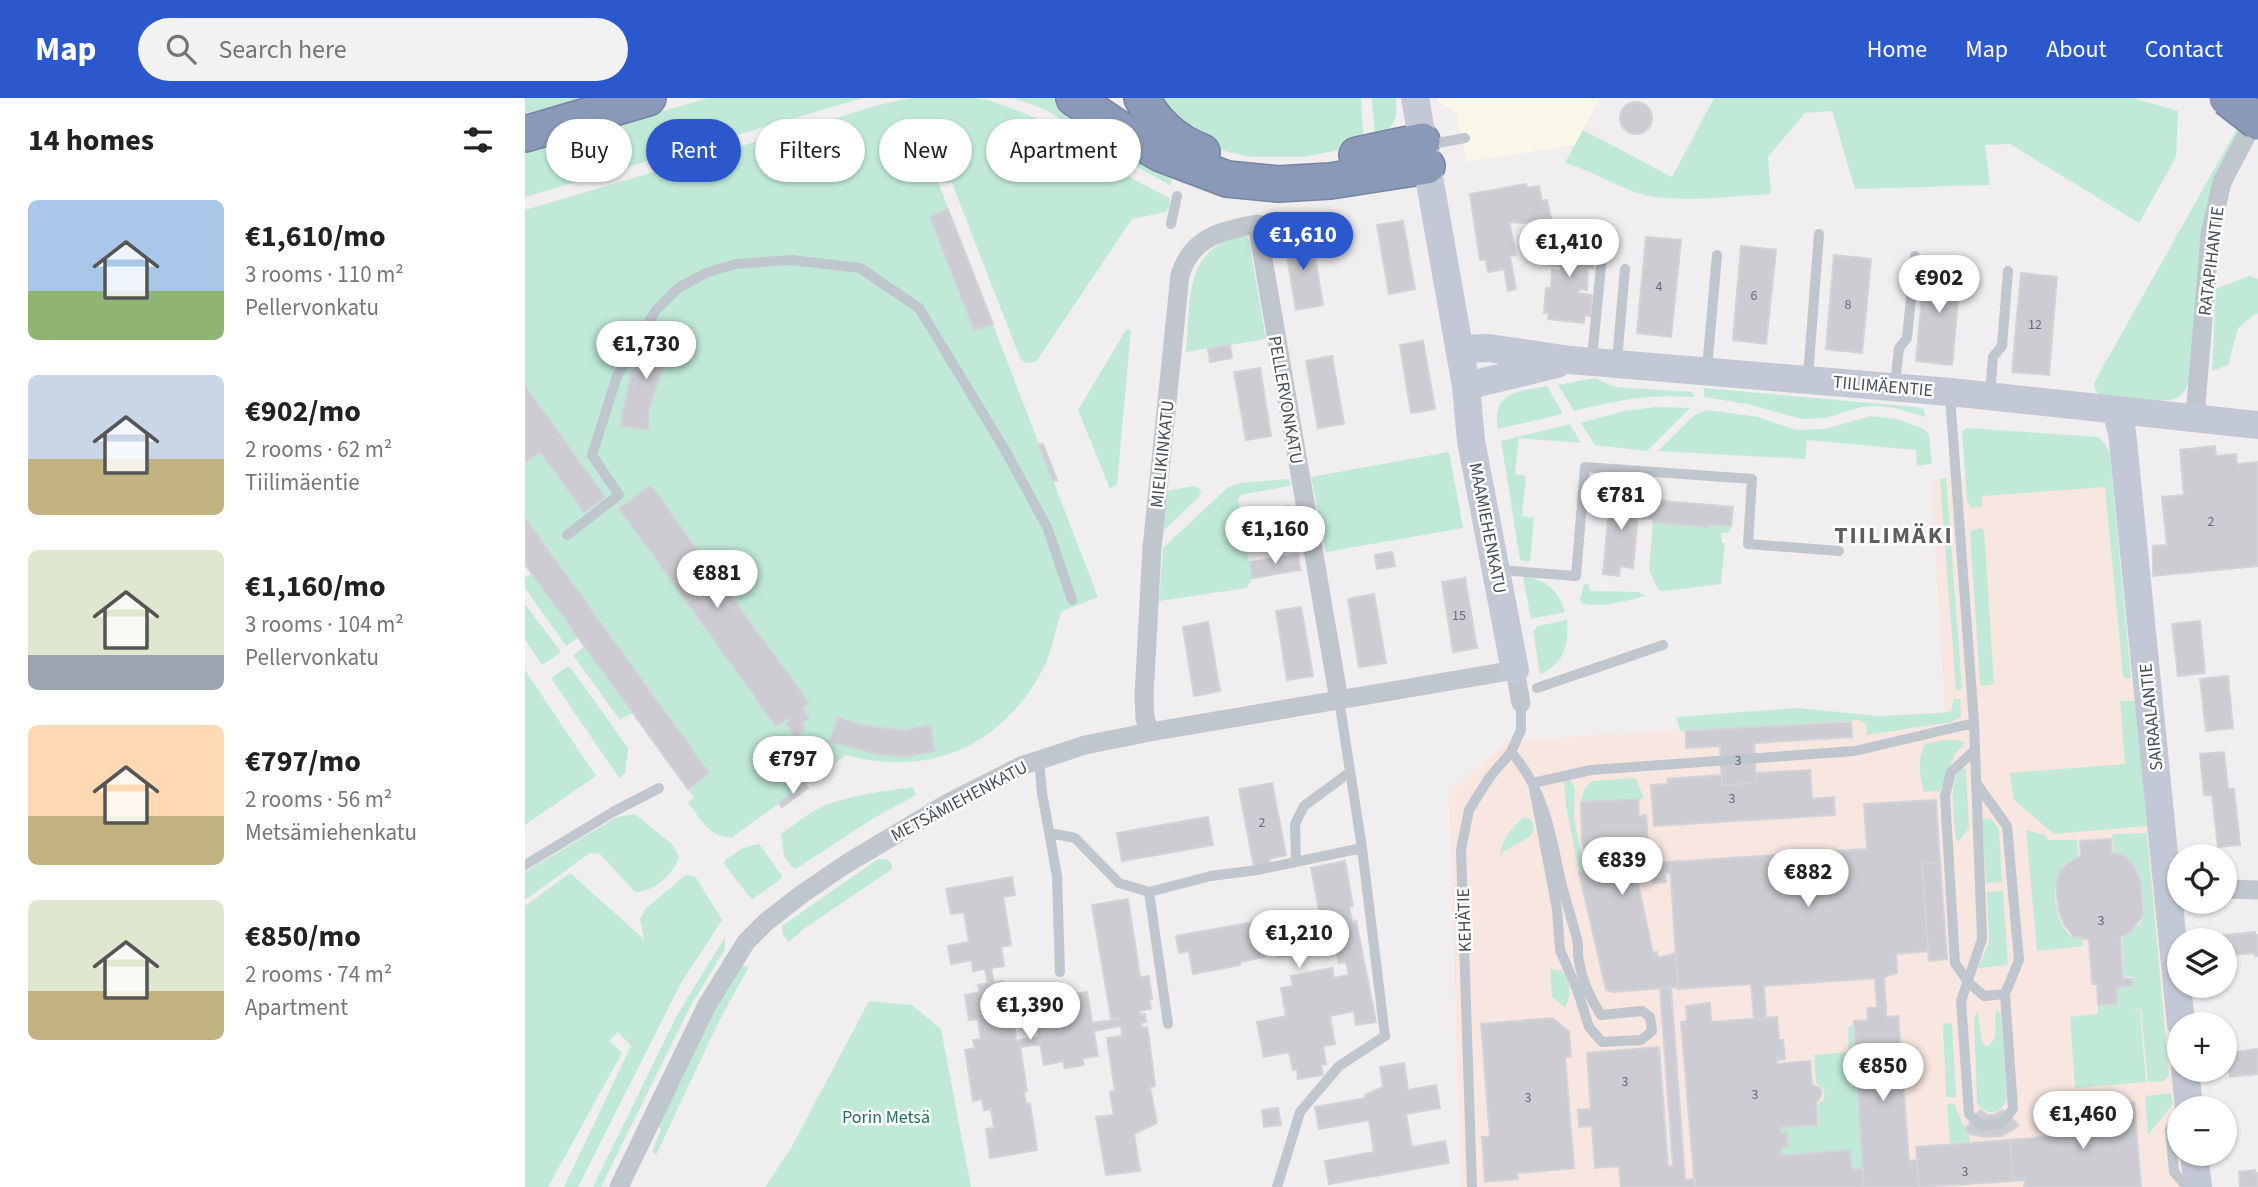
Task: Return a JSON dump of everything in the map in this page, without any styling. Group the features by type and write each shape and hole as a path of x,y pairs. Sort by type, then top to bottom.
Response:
{"highway":[{"path":"525,134 648,98"},
{"path":"1074,98 1161,154 1227,179 1277,184 1331,181 1424,151"},
{"path":"1142,98 1169,133 1188,147 1211,156 1276,168 1424,151"},
{"path":"2227,98 2258,122"}],"street":[{"path":"1415,98 1459,349"},
{"name":"RATAPIHANTIE","path":"2195,417 2210,235 2222,182 2258,114"},
{"name":"PELLERVONKATU","path":"1257,224 1339,700"},
{"name":"MIELIKINKATU","path":"1150,732 1145,719 1145,696 1152,548 1180,275 1185,259 1210,237 1257,224"},
{"name":"TIILIMÄENTIE","path":"1459,349 1489,348 1593,362 1950,392 2258,425"},
{"name":"MAAMIEHENKATU","path":"1459,349 1466,386 1471,441 1515,670"},
{"name":"TIILIMÄENTIE","path":"1466,386 1593,362"},
{"name":"SAIRAALANTIE","path":"2116,410 2122,432 2169,844"},
{"name":"METSÄMIEHENKATU","path":"619,1187 706,1006 746,942 801,894 876,845 982,784 1039,759 1085,745 1515,670"},
{"name":"KEHÄTIE","path":"1515,670 1521,703"},
{"path":"2237,890 2258,890"},
{"name":"SAIRAALANTIE","path":"2175,914 2180,1012"},
{"path":"2196,1166 2198,1187"}],"lane":[{"path":"1424,151 1465,138"},
{"path":"1171,224 1177,196"},
{"path":"1807,380 1819,234"},
{"path":"1593,362 1603,246"},
{"path":"1707,372 1717,254"},
{"path":"1895,388 1899,348 1907,338 1915,256"},
{"path":"566,535 619,495 592,455 617,376 656,310 678,288 706,273 735,264 792,260 860,268 919,308 1005,450 1047,527 1072,600"},
{"path":"1593,362 1625,269"},
{"path":"1990,396 1993,357 2002,346 2008,271"},
{"path":"1950,392 1974,723 1976,783 1982,939 1961,1001 1969,1114 1981,1126 2000,1124 2013,1109 2005,995 2019,960 2007,825 1976,783"},
{"path":"1496,569 1576,576 1585,467 1752,479 1748,544 1839,551"},
{"path":"1537,688 1664,645"},
{"path":"1277,1187 1300,1112 1339,1066 1385,1036 1362,848 1339,700"},
{"name":"KEHÄTIE","path":"1472,1187 1461,850 1469,810 1489,778 1511,752 1521,730 1521,703"},
{"path":"1533,783 1591,770 1855,751 1974,723"},
{"path":"1975,751 1951,772 1944,796 1955,963 1968,982 1984,996 2005,995"},
{"path":"1511,752 1524,767 1533,783 1544,807 1569,915 1579,943 1578,958 1587,993 1601,1016 1642,1011 1650,1017 1652,1031 1641,1040 1602,1042 1589,1027 1579,992 1559,950 1557,909 1533,783"},
{"path":"1039,759 1042,793 1057,876 1060,972"},
{"path":"1296,861 1295,824 1304,806 1350,772"},
{"path":"525,865 659,788"},
{"path":"1050,833 1075,838 1119,883 1149,892 1211,876 1257,870 1362,848"},
{"path":"1149,892 1168,1024"},
{"path":"1565,962 1578,958"},
{"path":"2173,1166 2174,1172 2187,1187"}],"shaded area":[{"path":"1438,98 1600,98 1575,145 1466,162 1456,112 1438,102"},
{"path":"2110,469 2167,1014 2167,1082 2174,1082 2176,1096 2167,1096 2167,1166 2183,1166 2185,1187 1461,1187 1449,794 1506,741 1945,712 1931,481"}],"green space":[{"path":"525,98 603,98 525,122"},
{"path":"708,98 863,98 791,119 755,119 755,130 741,134 741,119 646,119 646,162 632,166 632,120"},
{"path":"914,98 972,98 992,101 1038,119 986,119 986,182 1139,182 1169,198 1170,205 1166,212 1132,219 1036,362 1025,363 1020,358 952,183 938,182 1098,597 1061,612 1046,663 1030,691 988,734 964,748 937,758 908,762 878,761 846,755 731,838 716,834 701,821 688,802 694,798 632,713 620,720 573,655 584,647 578,638 566,646 525,588 525,578 532,573 525,566 525,210 619,182 632,182 632,178 646,174 646,182 741,182 741,146 755,142 755,182 865,182 865,119 832,119 886,103"},
{"path":"1014,98 1056,98 1088,119 1060,119 1046,110"},
{"path":"1151,98 1361,98 1364,145 1304,157 1252,157 1210,148"},
{"path":"1372,98 1396,98 1393,123 1386,133 1375,141"},
{"path":"1714,98 2133,98 2178,111 2176,157 2139,223 2010,144 1985,145 1990,185 1855,189 1832,111 1805,113 1768,157 1771,194 1705,198 1655,197 1631,191 1565,163 1583,130 1672,177"},
{"path":"2239,125 2242,127 2216,178 2191,377 2187,387 2180,396 2164,401 2098,394 2095,381"},
{"path":"546,145 546,182 576,182 525,197 525,151"},
{"path":"1141,153 1173,174 1170,185 1141,169"},
{"path":"1241,235 1246,236 1249,241 1266,339 1186,352 1190,297 1199,266 1208,253"},
{"path":"2249,276 2258,279 2258,314 2238,328 2228,365 2212,371 2216,289"},
{"path":"1131,329 1117,485 1110,489 1078,410 1126,330"},
{"path":"1595,378 1615,387 1692,392 1694,397 1634,399 1574,411 1558,385"},
{"path":"1547,386 1563,414 1498,429 1497,417 1503,400 1517,392"},
{"path":"1704,388 1915,407 1923,409 1926,417 1895,408 1876,406 1861,407 1826,418 1802,419 1747,404 1704,397"},
{"path":"1656,407 1690,408 1647,451 1595,445 1581,423 1624,411"},
{"path":"1707,410 1758,417 1796,430 1825,429 1871,416 1897,419 1924,429 1929,435 1932,464 1917,466 1916,450 1807,440 1805,459 1658,451 1693,416"},
{"path":"1570,424 1581,443 1519,438 1515,474 1526,476 1522,516 1534,518 1530,562 1520,560 1501,441"},
{"path":"1967,428 2099,437 2106,445 2110,455 2131,678 2123,676 2105,487 1982,496 1982,507 1972,508 1967,501 1962,431"},
{"path":"1449,452 1463,528 1326,552 1311,477"},
{"path":"1946,478 1962,689 1956,690 1940,479"},
{"path":"1289,479 1291,484 1288,486 1241,495 1238,500 1252,578 1247,588 1159,601 1163,548 1227,488 1240,483"},
{"path":"1198,487 1201,492 1199,497 1163,531 1167,491"},
{"path":"1653,522 1707,527 1708,524 1731,526 1730,532 1721,533 1722,543 1725,543 1721,584 1664,591 1658,589 1649,570"},
{"path":"1981,528 1984,530 1994,684 1982,686 1970,531"},
{"path":"1523,577 1538,580 1550,587 1565,612 1531,619"},
{"path":"1584,584 1588,584 1590,591 1638,592 1646,596 1589,605 1581,603 1580,600"},
{"path":"525,604 561,652 542,665 525,639"},
{"path":"1567,620 1566,645 1560,659 1540,674 1533,631 1538,626"},
{"path":"567,667 571,668 628,748 625,773 619,778 551,678"},
{"path":"525,670 596,776 525,825"},
{"path":"1954,699 1960,699 1961,716 1952,722 1867,735 1866,724 1859,720 1680,731 1676,717 1798,708 1879,716 1941,713 1951,711"},
{"path":"2120,701 2136,701 2147,826 2054,834 2014,800 2010,773 2125,764"},
{"path":"1960,740 1965,743 1955,754 1940,791 1924,792 1920,767 1922,750 1925,744"},
{"path":"1966,768 1969,828 1959,841 1956,839 1953,794 1960,769"},
{"path":"1567,777 1575,787 1574,819 1585,870 1579,871 1566,806 1564,779"},
{"path":"1636,778 1644,799 1581,802 1584,789 1592,781"},
{"path":"913,787 916,795 874,818 797,868 793,868 784,856 781,834 812,812 848,798"},
{"path":"635,814 673,845 679,857 662,881 649,889 635,892 600,854 590,853 525,900 525,872 617,817"},
{"path":"1524,817 1531,819 1534,830 1529,837 1500,854 1508,834"},
{"path":"1982,818 1991,819 1999,829 2002,882 1986,883"},
{"path":"2026,830 2045,835 2048,840 2077,840 2078,856 2061,869 2055,894 2062,924 2072,937 2082,939 2083,946 2037,951"},
{"path":"2147,833 2167,1077 2164,1081 2148,1082 2141,1009 2129,1010 2140,1010 2146,1082 2075,1088 2070,1017 2098,1014 2098,1006 2118,1005 2117,989 2133,987 2133,977 2124,977 2122,938 2140,924 2144,915 2141,878 2134,863 2114,852 2112,834"},
{"path":"759,844 782,876 752,900 724,864 725,860 743,848"},
{"path":"878,859 887,859 892,864 892,869 805,928 789,942 783,935 782,926"},
{"path":"570,873 644,939 640,919 646,908 686,875 695,876 722,920 681,983 578,1187 564,1187 631,1046 618,1032 609,1041 622,1053 548,1187 525,1187 525,906"},
{"path":"2003,891 2008,965 1978,968 1989,943 1987,892"},
{"path":"725,937 725,949 689,1009 601,1187 593,1187 677,1015"},
{"path":"742,966 749,967 719,1021 656,1155 652,1152 661,1129 657,1123 712,1014"},
{"path":"1550,969 1562,971 1567,980 1569,998 1565,1008 1552,997"},
{"name":"Porin Metsä","path":"869,1001 912,1005 941,1029 971,1187 765,1187 791,1148"},
{"path":"1996,1011 2001,1015 2007,1100 1997,1111 1989,1112 1977,1103 1974,1016 1978,1012 1982,1043 1988,1046 1994,1039"},
{"path":"1952,1023 1956,1097 1946,1097 1943,1024"},
{"path":"1853,1024 1863,1169 1851,1170 1849,1150 1781,1155 1781,1148 1789,1147 1788,1133 1780,1133 1779,1126 1819,1123 1817,1104 1823,1101 1824,1093 1816,1083 1814,1055 1849,1052 1848,1028"},
{"path":"2171,1093 2172,1096 2167,1096 2167,1111 2148,1135 2145,1096"},
{"path":"1955,1104 1970,1142 1950,1143 1947,1105"}],"building":[{"path":"1636,102 1647,107 1652,118 1647,129 1636,134 1625,129 1620,118 1625,107"},
{"path":"1526,184 1527,188 1539,186 1542,201 1547,200 1551,218 1523,223 1509,222 1516,255 1510,256 1516,289 1508,291 1504,269 1488,272 1486,260 1480,260 1470,194"},
{"path":"948,209 993,324 974,330 930,217"},
{"path":"1403,221 1415,289 1389,294 1377,225"},
{"path":"1311,234 1323,305 1296,310 1284,239"},
{"path":"1555,236 1590,239 1590,246 1595,247 1593,268 1588,268 1587,290 1579,289 1578,293 1592,295 1590,316 1585,315 1584,323 1548,319 1549,313 1544,313 1546,288 1551,288 1552,270 1561,271 1561,266 1548,265 1549,243 1554,243"},
{"path":"1646,237 1681,240 1671,337 1637,333"},
{"path":"1741,246 1776,250 1766,344 1733,340"},
{"path":"1834,255 1871,259 1862,353 1826,349"},
{"path":"1925,265 1961,268 1952,365 1916,361"},
{"path":"2021,273 2057,277 2049,375 2012,372"},
{"path":"655,331 677,346 663,368 656,387 649,409 648,430 620,426 630,379 639,354"},
{"path":"1423,341 1435,409 1411,413 1400,345"},
{"path":"1230,345 1232,358 1210,362 1208,349"},
{"path":"1332,356 1344,424 1318,428 1306,361"},
{"path":"1260,368 1271,436 1246,440 1234,372"},
{"path":"525,386 605,497 584,512 540,452 525,463"},
{"path":"1043,444 1057,480 1053,481 1039,445"},
{"path":"2215,446 2216,456 2236,454 2237,464 2258,462 2258,566 2153,576 2153,546 2167,545 2162,497 2184,495 2180,450"},
{"path":"651,486 809,703 802,708 809,718 801,723 805,729 795,737 786,724 790,721 788,718 776,726 619,508"},
{"path":"1618,490 1640,492 1633,568 1620,566 1619,576 1603,574 1610,496 1617,497"},
{"path":"1639,499 1733,507 1731,526 1708,524 1707,527 1638,518"},
{"path":"1289,506 1294,535 1246,543 1241,514"},
{"path":"525,518 709,773 688,789 525,564"},
{"path":"1392,552 1395,566 1377,569 1375,555"},
{"path":"1298,554 1300,570 1252,578 1250,562"},
{"path":"1465,578 1477,648 1453,652 1442,582"},
{"path":"1374,594 1386,663 1359,667 1348,599"},
{"path":"1301,607 1313,676 1287,680 1276,611"},
{"path":"2200,621 2205,673 2178,676 2172,624"},
{"path":"1208,622 1220,691 1194,696 1183,627"},
{"path":"2228,676 2233,728 2206,731 2200,679"},
{"path":"838,717 860,725 906,730 930,725 935,751 908,756 881,755 830,742"},
{"path":"1851,722 1852,737 1754,743 1756,783 1722,785 1720,746 1686,748 1686,731"},
{"path":"2224,752 2228,789 2234,789 2240,845 2218,844 2212,795 2204,795 2200,754"},
{"path":"1810,770 1812,799 1834,797 1835,815 1654,826 1651,785 1668,784 1667,779 1721,775 1722,785 1756,783 1756,773"},
{"path":"1272,783 1286,855 1269,859 1270,864 1254,867 1239,789"},
{"path":"805,784 808,788 782,807 779,803"},
{"path":"1638,799 1639,817 1646,815 1648,842 1642,843 1642,866 1654,861 1654,864 1670,862 1670,872 1665,873 1666,882 1653,883 1653,873 1637,879 1653,953 1657,952 1658,958 1676,953 1678,987 1612,992 1606,990 1579,872 1589,869 1582,840 1581,802"},
{"path":"1936,800 1940,863 1922,864 1928,951 1896,954 1897,973 1884,977 1886,1007 1877,1007 1875,978 1764,986 1766,1018 1754,1018 1751,984 1678,989 1670,862 1867,849 1864,804"},
{"path":"1208,817 1213,845 1122,861 1117,833"},
{"path":"2111,839 2112,853 2124,856 2133,864 2140,878 2143,915 2131,932 2120,937 2123,979 2132,979 2132,986 2116,988 2117,1004 2098,1005 2097,984 2092,984 2089,939 2074,937 2064,924 2059,912 2056,884 2060,871 2081,856 2080,841"},
{"path":"1345,861 1353,906 1349,907 1352,922 1356,921 1376,1022 1356,1025 1354,1011 1330,1016 1335,1044 1323,1046 1326,1064 1321,1065 1323,1075 1298,1079 1297,1069 1293,1070 1289,1052 1264,1057 1257,1022 1286,1016 1281,988 1293,986 1291,976 1332,968 1334,978 1349,975 1346,962 1339,963 1336,947 1279,957 1276,945 1262,947 1264,957 1240,962 1240,965 1193,974 1189,951 1179,953 1176,936 1280,917 1281,922 1320,915 1311,868"},
{"path":"1940,863 1947,959 1929,961 1922,864"},
{"path":"1012,877 1015,895 1003,897 1011,945 1001,947 1004,966 991,968 994,983 988,984 985,969 973,971 972,960 951,964 948,946 969,942 964,912 951,914 946,889"},
{"path":"1128,899 1140,977 1149,976 1152,999 1149,1000 1151,1009 1139,1011 1140,1015 1145,1014 1146,1022 1141,1023 1142,1028 1147,1027 1149,1038 1155,1086 1150,1087 1157,1123 1134,1134 1140,1171 1106,1175 1096,1117 1114,1115 1110,1092 1115,1091 1107,1038 1122,1036 1121,1026 1094,1031 1098,1056 1082,1058 1084,1065 1065,1068 1063,1061 1044,1065 1036,1020 1068,1015 1064,996 1087,992 1092,1023 1120,1019 1111,1018 1092,905"},
{"path":"2255,932 2255,935 2258,935 2258,956 2254,953 2237,955 2237,934"},
{"path":"1003,981 1004,988 1010,987 1016,1041 1019,1040 1027,1091 1024,1091 1026,1104 1030,1103 1037,1150 990,1158 986,1129 994,1128 991,1109 984,1110 982,1099 973,1101 965,1050 975,1048 973,1040 981,1039 978,1019 969,1020 965,995 980,992 978,985"},
{"path":"1660,988 1671,988 1685,1180 1695,1179 1695,1187 1621,1187 1619,1166 1595,1168 1592,1126 1579,1127 1578,1110 1591,1109 1587,1053 1659,1047 1668,1166 1673,1166"},
{"path":"1710,1003 1711,1022 1777,1017 1779,1040 1783,1040 1785,1059 1777,1060 1777,1064 1810,1061 1812,1085 1819,1087 1822,1092 1816,1101 1817,1125 1780,1127 1781,1133 1787,1132 1788,1147 1781,1148 1781,1156 1850,1150 1852,1170 1863,1169 1864,1187 1695,1187 1681,1022 1687,1021 1686,1006"},
{"path":"1886,1007 1886,1017 1898,1016 1909,1161 1917,1160 1919,1187 1864,1187 1854,1021 1868,1020 1867,1008"},
{"path":"1552,1018 1569,1031 1571,1057 1565,1057 1574,1168 1517,1173 1518,1179 1485,1182 1482,1137 1490,1137 1481,1024"},
{"path":"1039,1037 1040,1044 1020,1047 1019,1040"},
{"path":"2258,1049 2258,1074 2237,1076 2237,1052"},
{"path":"1404,1063 1408,1090 1436,1085 1440,1108 1406,1114 1412,1147 1445,1141 1449,1163 1329,1184 1325,1161 1374,1152 1369,1120 1319,1129 1315,1107 1366,1098 1365,1095 1383,1087 1380,1067"},
{"path":"2134,1102 2141,1187 2024,1187 2025,1180 2013,1181 2010,1140 2067,1135 2065,1108"},
{"path":"1278,1108 1281,1125 1264,1127 1262,1110"},
{"path":"1980,1110 1994,1115 2002,1110 2019,1125 2001,1136 1970,1134 1965,1129"},
{"path":"2010,1140 2013,1181 1919,1187 1916,1147"},
{"path":"2255,1170 2255,1173 2258,1173 2258,1187 2240,1187 2239,1172"}],"district":[{"name":"TIILIMÄKI","path":"1894,535"}]}
